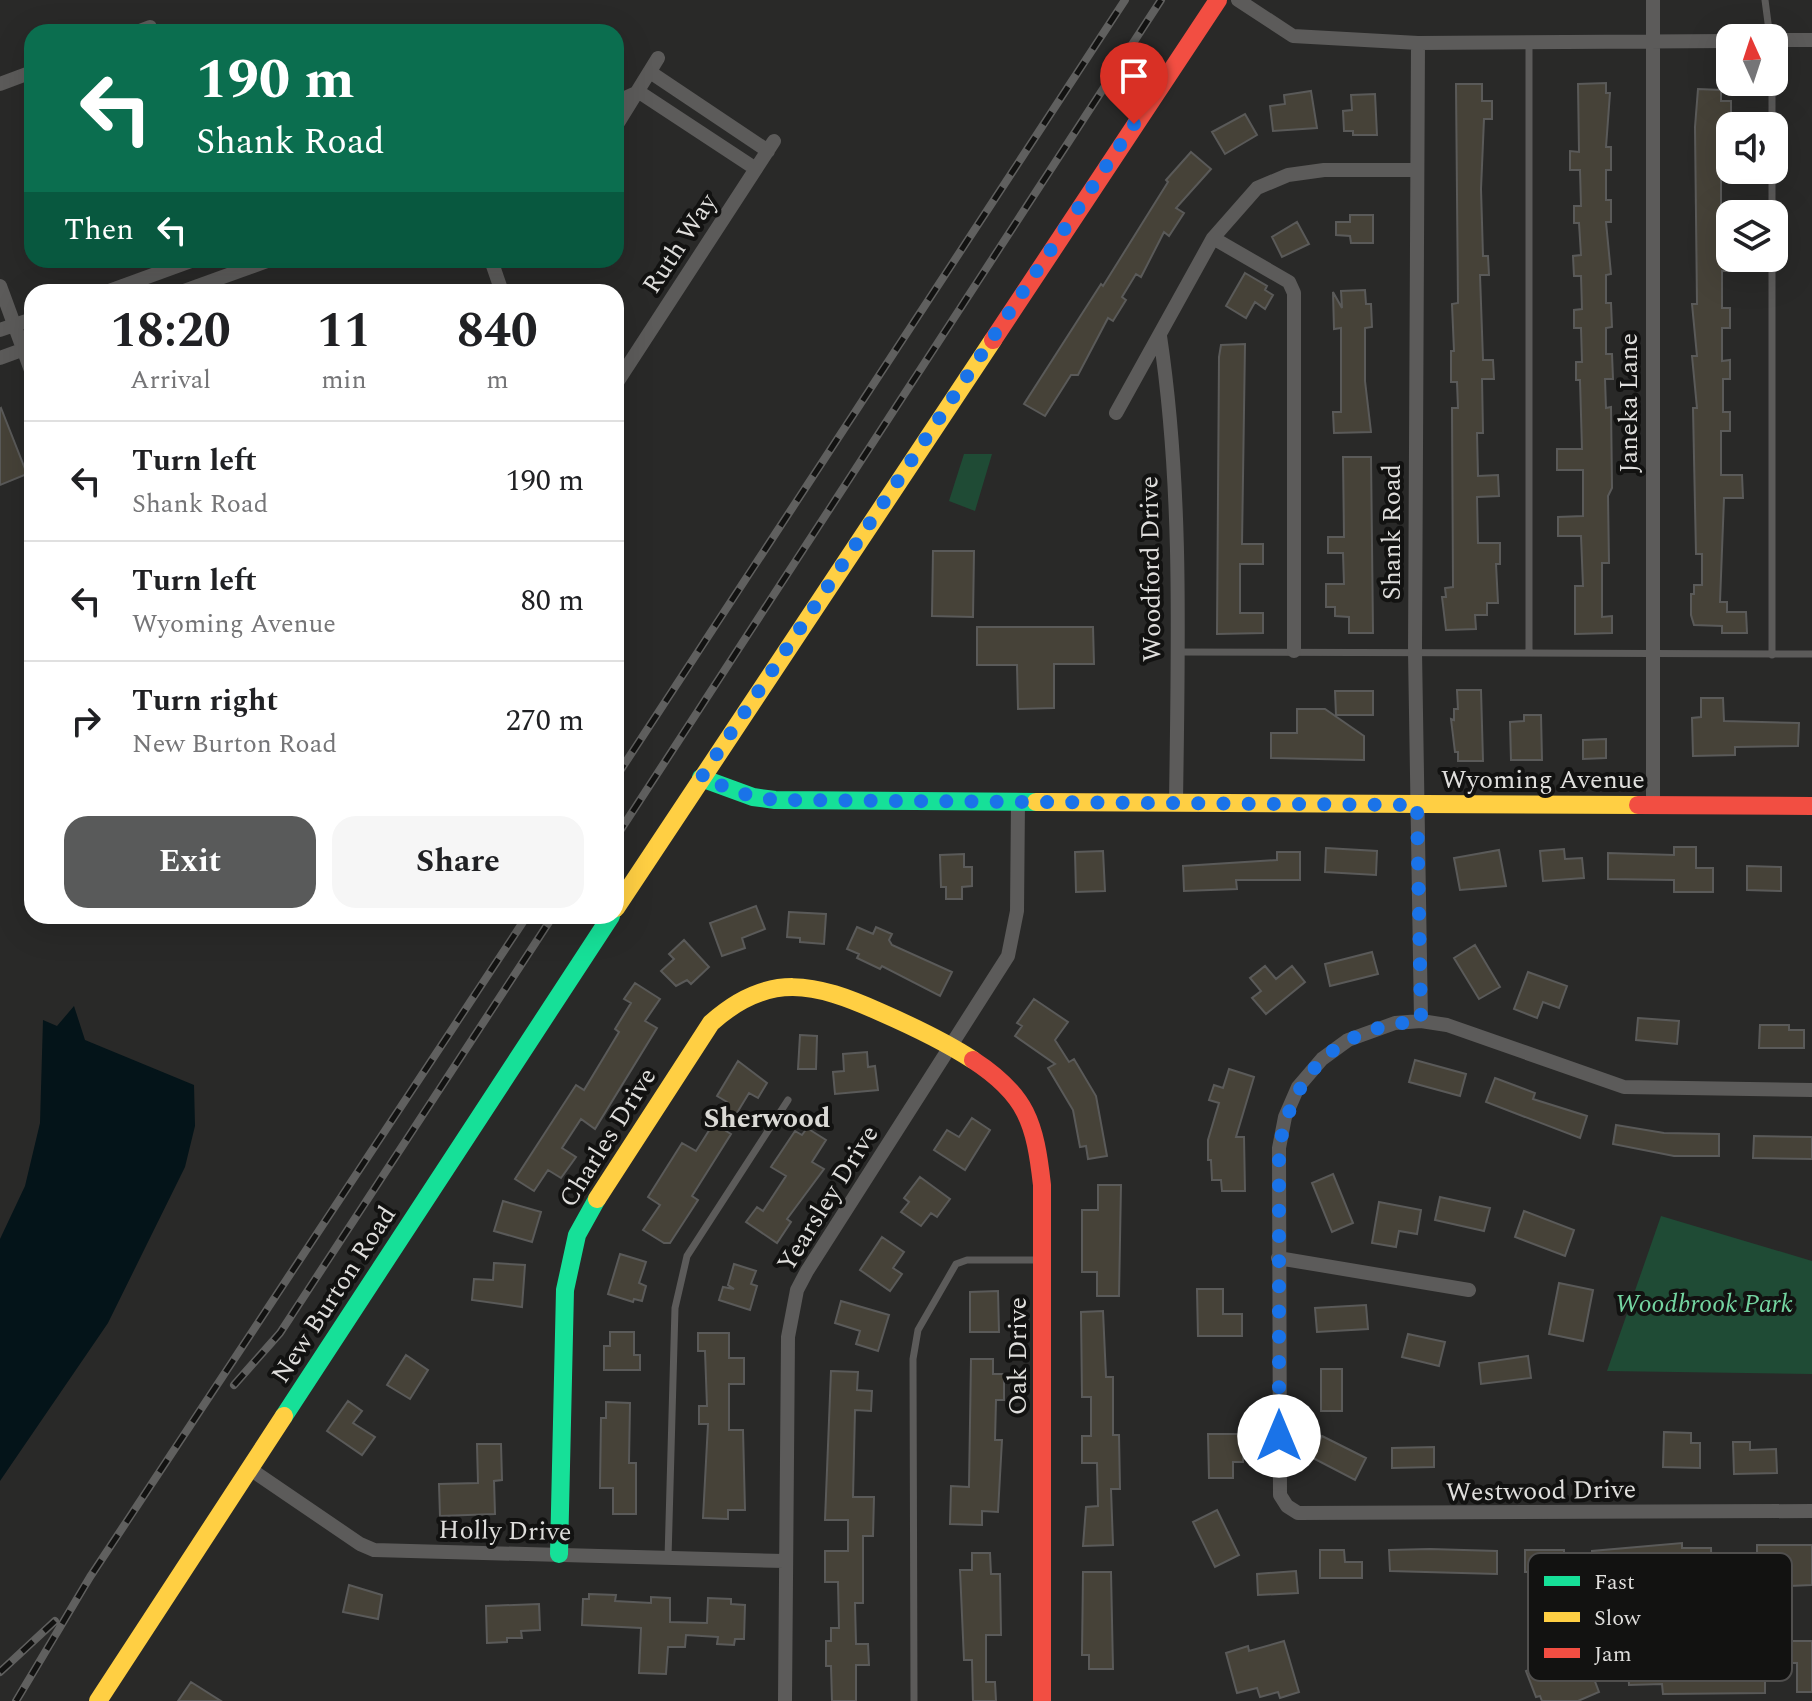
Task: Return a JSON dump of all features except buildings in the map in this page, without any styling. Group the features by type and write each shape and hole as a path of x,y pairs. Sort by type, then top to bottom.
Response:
{"street":[{"path":"624,896 1218,0"},
{"path":"1238,0 1293,36 1418,43 1716,41"},
{"name":"Janeka Lane","path":"1653,0 1650,655 1653,806"},
{"path":"1788,39 1812,40"},
{"name":"Shank Road","path":"1418,43 1415,651 1421,1021"},
{"path":"624,114 658,58"},
{"name":"Ruth Way","path":"624,372 771,146 650,72"},
{"path":"0,84 24,75"},
{"path":"624,99 639,92"},
{"path":"639,92 756,169"},
{"path":"1116,413 1213,238 1257,188 1288,175 1324,170 1417,170"},
{"path":"1213,238 1289,282 1294,293 1294,651"},
{"path":"128,284 172,268"},
{"path":"203,284 248,268"},
{"path":"0,286 7,328 24,344"},
{"name":"Woodford Drive","path":"1160,336 1170,402 1177,652 1176,803"},
{"path":"0,358 24,349"},
{"name":"Wyoming Avenue","path":"701,778 753,797 775,800 1812,806"},
{"name":"Yearsley Drive","path":"785,1701 786,1371 788,1337 797,1290 997,978 1015,934 1018,801"},
{"name":"New Burton Road","path":"98,1701 606,924"},
{"name":"Charles Drive","path":"559,1554 565,1290 577,1235 605,1183 711,1023 749,993 798,985 817,987 953,1048"},
{"path":"1469,1290 1278,1258 1279,1148 1285,1117 1298,1087 1322,1059 1348,1040 1395,1023 1421,1021 1447,1025 1624,1087 1812,1090"},
{"name":"Oak Drive","path":"953,1048 994,1073 1015,1091 1026,1108 1039,1163 1043,1260 1042,1701"},
{"name":"Westwood Drive","path":"1278,1258 1280,1495 1298,1513 1314,1516 1812,1511"},
{"name":"Holly Drive","path":"250,1469 360,1544 374,1550 784,1561"}],"lane":[{"path":"1765,0 1769,24"},
{"path":"1529,43 1529,653"},
{"path":"1772,272 1772,655"},
{"path":"1177,652 1812,654"},
{"path":"668,1558 675,1308 687,1256 788,1100"},
{"path":"914,1701 913,1359 918,1330 956,1264 967,1260 1043,1260"}],"green space":[{"path":"964,454 992,454 975,511 949,501"},
{"name":"Woodbrook Park","path":"1661,1216 1812,1261 1812,1374 1607,1371"}],"shaded area":[{"path":"74,1006 85,1040 194,1085 195,1126 185,1167 108,1323 0,1481 0,1239 25,1186 40,1123 43,1020 57,1026"}],"railway":[{"path":"624,765 1125,0"},
{"path":"624,825 1161,0"},
{"path":"16,1701 90,1577 522,924"},
{"path":"234,1385 280,1333 548,924"},
{"path":"0,1672 55,1621"}],"traffic: fast":[{"path":"701,778 753,797 775,800 1036,802"},
{"path":"284,1416 606,924"},
{"path":"559,1554 565,1290 577,1235 597,1199"}],"traffic: slow":[{"path":"624,896 993,340"},
{"path":"1036,802 1638,805"},
{"path":"597,1199 711,1023 732,1006 753,995 793,987 834,994 916,1028 973,1060"},
{"path":"98,1701 284,1416"}],"traffic: jam":[{"path":"993,340 1218,0"},
{"path":"1638,805 1812,806"},
{"path":"973,1060 1006,1086 1025,1112 1036,1144 1042,1185 1042,1701"}],"district":[{"name":"Sherwood","path":"767,1117"}],"route":[{"path":"1134,124 701,778 753,797 775,800 1417,805 1421,1021 1395,1023 1348,1040 1322,1059 1298,1087 1285,1117 1279,1148 1279,1436"}]}
